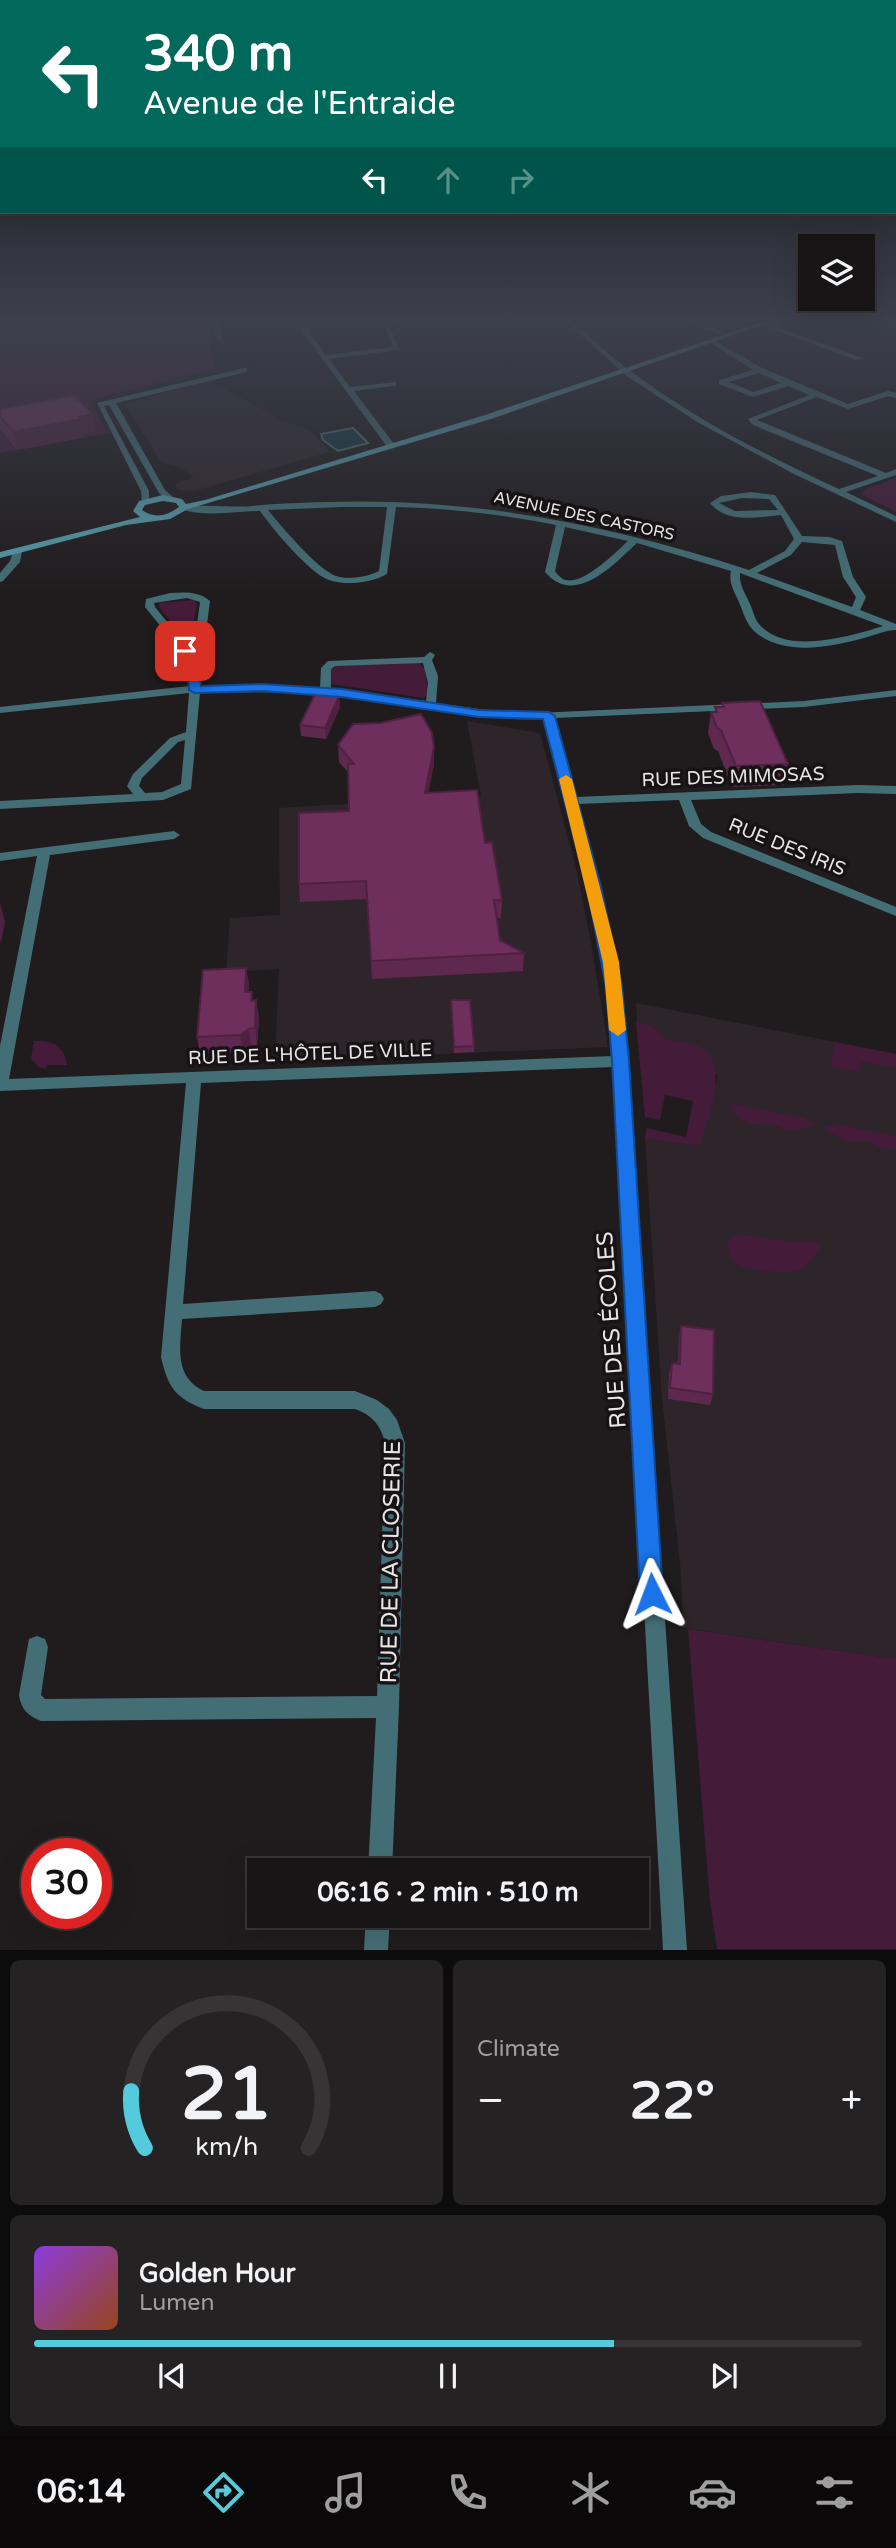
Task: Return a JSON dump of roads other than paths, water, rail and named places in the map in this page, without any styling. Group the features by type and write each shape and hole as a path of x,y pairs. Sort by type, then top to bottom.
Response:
{"street":[{"path":"102,411 145,491 145,501"},
{"path":"117,411 162,491 179,503"},
{"path":"365,411 391,446"},
{"path":"106,527 145,501 179,503 231,495 505,411"},
{"path":"687,411 728,438 896,519"},
{"path":"773,411 752,419 756,423 886,476"},
{"path":"839,492 896,472"},
{"path":"0,555 106,527 170,517 179,503 297,474"},
{"name":"AVENUE DES CASTORS","path":"231,495 230,500 235,504 257,507"},
{"path":"782,512 728,513 718,509 714,503 722,497 762,495 772,498 782,512 799,539"},
{"name":"AVENUE DES CASTORS","path":"179,503 229,509"},
{"path":"257,507 326,574 337,579 372,577 384,572 392,504"},
{"name":"AVENUE DES CASTORS","path":"170,517 257,507 392,504 457,508 561,525 634,541 750,573 894,626"},
{"path":"136,509 141,515 153,518"},
{"path":"561,525 550,572 553,577 565,581 587,580 634,541"},
{"path":"750,573 788,553 799,539"},
{"path":"799,539 829,540 841,545 845,570 861,597 854,611"},
{"path":"0,579 15,562 16,551"},
{"path":"737,569 734,580 753,622 766,634 777,639 804,645 823,645 894,626"},
{"path":"4,805 171,794 187,786 195,690 192,659 200,639 205,598 197,596 149,601 150,607 192,659"},
{"path":"326,692 326,668 332,663 428,658 433,682 430,706"},
{"path":"0,710 195,690 262,688 326,692 501,716 804,704 896,693"},
{"name":"RUE DES ÉCOLES","path":"549,716 611,962 621,1061 675,1950"},
{"path":"142,797 133,786 138,777 174,740 191,734"},
{"name":"RUE DES MIMOSAS","path":"571,801 896,790"},
{"name":"RUE DES IRIS","path":"684,796 695,826 707,835 896,912"},
{"path":"0,857 174,835"},
{"path":"0,1085 44,852"},
{"name":"RUE DE L'HÔTEL DE VILLE","path":"0,1085 621,1061"},
{"name":"RUE DE LA CLOSERIE","path":"194,1078 170,1357 174,1376 180,1387 192,1396 204,1400 355,1400 371,1405 384,1414 392,1427 395,1443 388,1707 381,1858"},
{"path":"174,1312 374,1298"},
{"name":"RUE DE LA CLOSERIE","path":"37,1647 30,1695 31,1702 41,1710 388,1707"},
{"path":"376,1950 377,1928"}],"water":[{"path":"353,428 368,443 338,451 323,440 321,434"}]}
